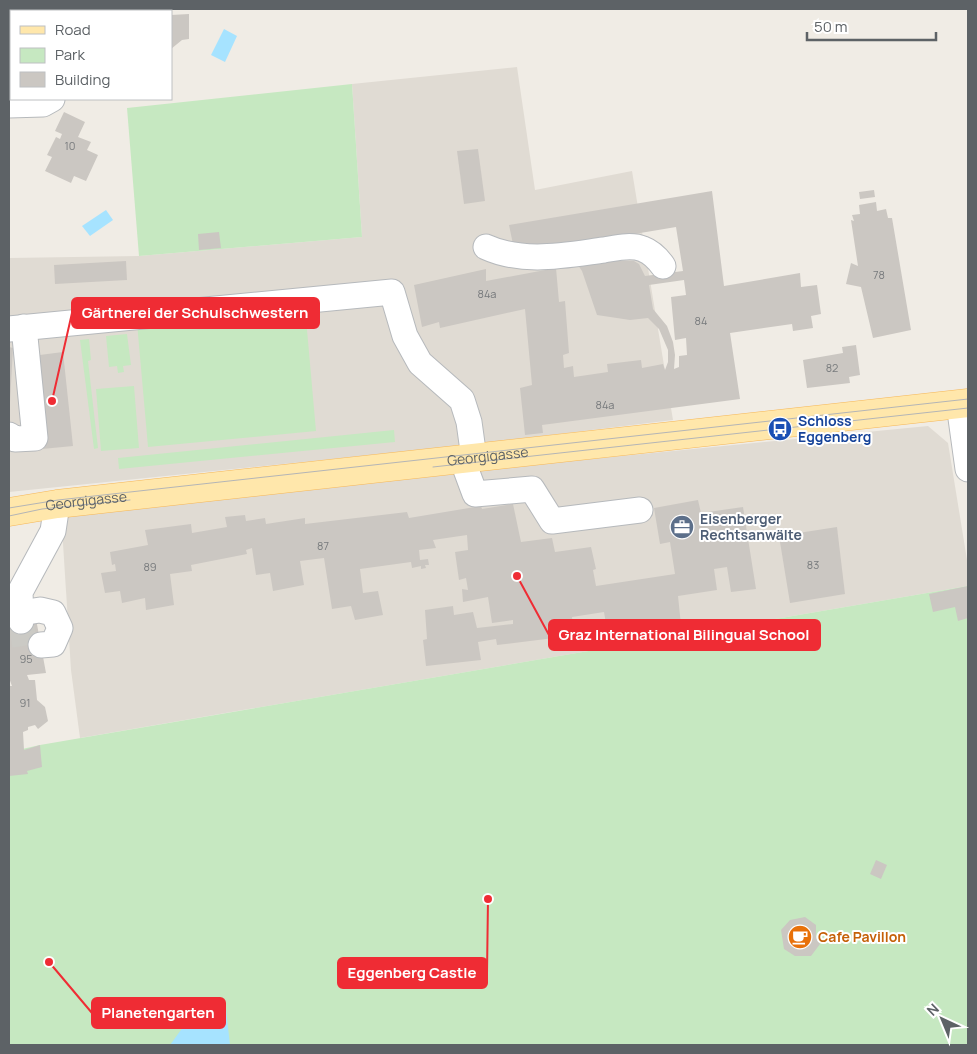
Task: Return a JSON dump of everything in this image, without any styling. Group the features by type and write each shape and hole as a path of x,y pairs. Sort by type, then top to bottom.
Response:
{"main road":[{"name":"Georgigasse","path":"9,512 57,504 964,403"}],"street":[{"path":"9,105 43,104 50,100"},
{"path":"486,247 503,254 523,257 573,254 631,246 642,249 658,259 663,266"},
{"path":"9,434 15,439 35,438 16,328 392,292 405,336 420,363 462,400 469,422 468,459 475,494 532,490 552,521 640,510"},
{"path":"964,403 968,469"},
{"path":"41,645 53,644 60,628 53,613 40,610 20,617 20,592 53,531 57,504"}],"shaded area":[{"path":"517,67 535,190 632,171 673,420 469,445 9,492 9,258 139,256 362,237 352,84"},
{"path":"928,426 948,443 968,566 968,586 80,738 71,670 61,511"}],"green space":[{"path":"352,84 362,237 139,256 127,108"},
{"path":"305,307 316,431 148,447 137,323"},
{"path":"127,334 131,365 123,366 124,372 118,373 117,366 109,367 106,336"},
{"path":"89,339 91,360 88,361 98,448 94,449 80,340"},
{"path":"134,386 139,448 101,451 96,389"},
{"path":"394,430 395,442 119,469 118,458"},
{"path":"968,586 968,1045 9,1045 9,752 40,745"}],"water":[{"path":"224,29 237,36 225,62 211,55"},
{"path":"106,210 113,220 90,236 82,226"},
{"path":"219,1002 226,1009 230,1045 170,1045 186,1023"}],"building":[{"path":"124,9 170,10 125,10"},
{"path":"189,14 189,39 182,40 172,48 172,15"},
{"path":"64,112 85,122 78,137 91,142 87,150 98,155 86,181 74,176 71,183 45,171 52,157 47,155 56,137 60,139 62,134 55,131"},
{"path":"478,149 485,201 464,204 457,151"},
{"path":"874,190 875,197 860,199 859,192"},
{"path":"712,191 724,286 800,273 801,287 817,285 821,314 811,316 813,328 793,331 792,324 730,333 740,399 542,425 543,433 525,435 520,388 532,385 525,309 440,328 439,322 422,327 414,285 486,269 486,281 556,268 559,302 565,301 569,353 563,355 564,368 573,366 574,377 608,372 607,364 641,360 642,368 663,364 665,370 668,362 668,350 659,329 648,318 630,320 597,315 582,271 575,261 634,261 639,264 645,276 683,271 676,227 515,254 509,225","holes":["684,280 686,295 671,297 675,340 686,338 687,355 679,356 679,367 674,369 675,355 673,342 667,326 653,309 649,285"]},
{"path":"876,202 877,211 886,209 888,218 892,218 911,330 873,338 861,287 846,284 851,263 858,266 851,220 854,221 852,215 860,214 859,205"},
{"path":"219,232 221,248 199,250 198,234"},
{"path":"126,261 127,280 55,284 54,265"},
{"path":"856,345 860,375 849,377 850,383 807,388 803,360 843,353 842,347"},
{"path":"9,347 13,348 10,402 9,402"},
{"path":"63,352 73,446 42,449 32,356"},
{"path":"698,500 701,513 743,507 756,589 731,592 727,567 714,569 717,590 678,596 681,625 608,636 604,612 572,617 573,628 554,631 554,638 497,645 496,639 478,642 481,660 426,666 423,640 427,639 425,610 453,606 454,615 473,612 477,628 513,624 513,620 492,623 488,597 463,602 462,589 468,590 466,578 459,580 455,552 468,550 467,535 433,540 436,548 419,550 420,560 428,559 429,565 425,565 426,568 421,569 421,566 412,568 411,562 360,569 363,593 378,591 383,615 355,620 351,606 332,609 324,558 300,561 304,585 273,591 270,573 256,575 252,548 246,550 247,554 191,565 192,571 170,574 174,605 146,610 145,598 122,603 120,591 105,593 101,573 116,571 115,564 112,565 110,552 148,545 145,530 191,524 192,533 227,527 225,517 245,515 246,521 265,518 266,524 305,518 305,524 407,512 409,518 481,506 482,509 513,504 521,542 552,538 555,552 591,547 596,569 593,570 596,586 675,574 670,542 660,544 654,508"},
{"path":"837,527 845,594 790,603 779,536"},
{"path":"968,586 968,618 958,621 955,607 933,612 929,594"},
{"path":"36,619 46,673 27,675 29,680 35,680 37,700 45,707 48,721 38,729 35,725 28,727 28,730 23,732 24,750 40,745 42,767 27,771 28,774 9,776 9,686 12,686 9,678 9,624"},
{"path":"876,860 887,865 881,879 870,874"},
{"name":"Cafe Pavillon","path":"805,917 816,925 816,937 820,944 811,956 795,956 784,949 781,930 790,920"}],"tunnel":[{"path":"21,621 25,648 41,645"}],"tram line":[{"path":"9,508 58,500 968,399"},
{"path":"433,467 968,408"},
{"path":"9,516 42,509 130,500"}],"place":[{"name":"Gärtnerei der Schulschwestern","path":"52,401"},
{"name":"Schloss Eggenberg","path":"780,429"},
{"name":"Eisenberger Rechtsanwälte","path":"682,527"},
{"name":"Graz International Bilingual School","path":"517,576"},
{"name":"Eggenberg Castle","path":"488,899"},
{"name":"Cafe Pavillon","path":"800,937"},
{"name":"Planetengarten","path":"49,962"}]}
